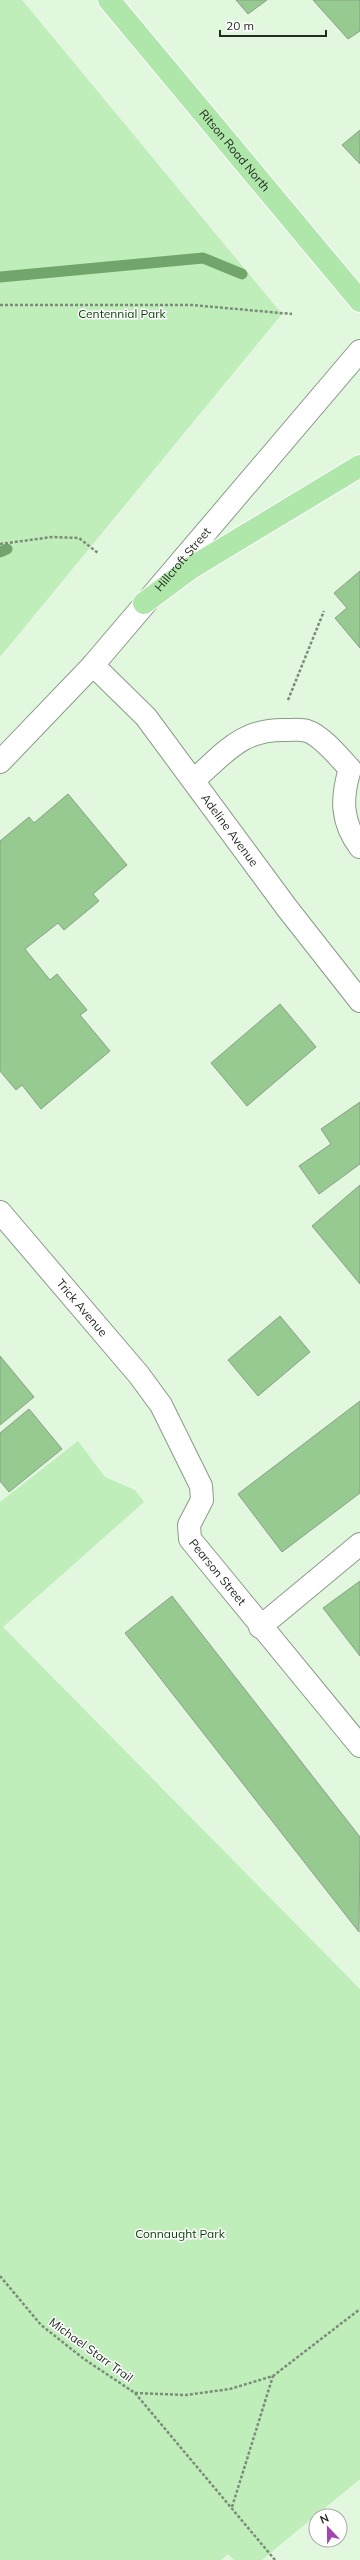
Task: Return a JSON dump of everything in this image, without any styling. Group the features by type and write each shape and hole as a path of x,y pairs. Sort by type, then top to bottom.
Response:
{"main road":[{"name":"Ritson Road North","path":"109,0 360,301"},
{"path":"144,603 191,568 360,466"}],"street":[{"name":"Hillcroft Street","path":"0,762 93,665 144,603 360,351"},
{"name":"Adeline Avenue","path":"93,665 146,716 287,908 360,1001"},
{"path":"194,780 242,739 259,731 275,729 308,731 355,769 344,788 345,821 351,836 360,847"},
{"name":"Trick Avenue","path":"0,1212 140,1375 161,1405"},
{"name":"Pearson Street","path":"161,1405 201,1486 202,1500 189,1525 190,1539 260,1627 360,1746"},
{"path":"260,1627 360,1544"}],"path":[{"path":"0,305 192,305 292,314"},
{"path":"0,544 52,537 79,538 98,553"},
{"path":"275,729 324,611"},
{"name":"Michael Starr Trail","path":"0,2276 41,2326 84,2359 135,2393 186,2395 230,2389 273,2376 360,2309"},
{"path":"232,2508 273,2376"},
{"path":"135,2393 274,2560"}],"green space":[{"name":"Centennial Park","path":"0,0 22,0 282,314 0,657"},
{"name":"Connaught Park","path":"78,1441 105,1477 135,1490 144,1502 3,1627 360,1989 360,2479 325,2508 308,2508 308,2522 262,2560 234,2560 228,2554 221,2560 0,2560 0,1502"}],"building":[{"path":"236,0 267,0 248,14"},
{"path":"313,0 360,0 360,31 348,39"},
{"path":"360,130 360,164 342,145"},
{"path":"360,571 360,648 335,618 347,608 334,593"},
{"path":"68,794 127,865 93,894 99,901 64,930 58,923 25,949 50,980 57,974 87,1010 80,1015 110,1051 41,1109 22,1085 16,1090 0,1071 0,841 29,817 34,823"},
{"path":"280,1004 316,1047 247,1106 211,1063"},
{"path":"360,1102 360,1164 319,1194 299,1166 331,1144 321,1129"},
{"path":"360,1185 360,1284 312,1226"},
{"path":"280,1316 310,1352 258,1396 228,1360"},
{"path":"0,1356 34,1397 0,1425"},
{"path":"360,1401 360,1493 282,1552 238,1494"},
{"path":"29,1409 62,1449 9,1492 0,1481 0,1433"},
{"path":"360,1581 360,1656 323,1608"},
{"path":"172,1596 360,1837 359,1932 125,1633"}],"waterway":[{"path":"0,277 203,258 242,274"},
{"path":"0,552 7,549"}]}
